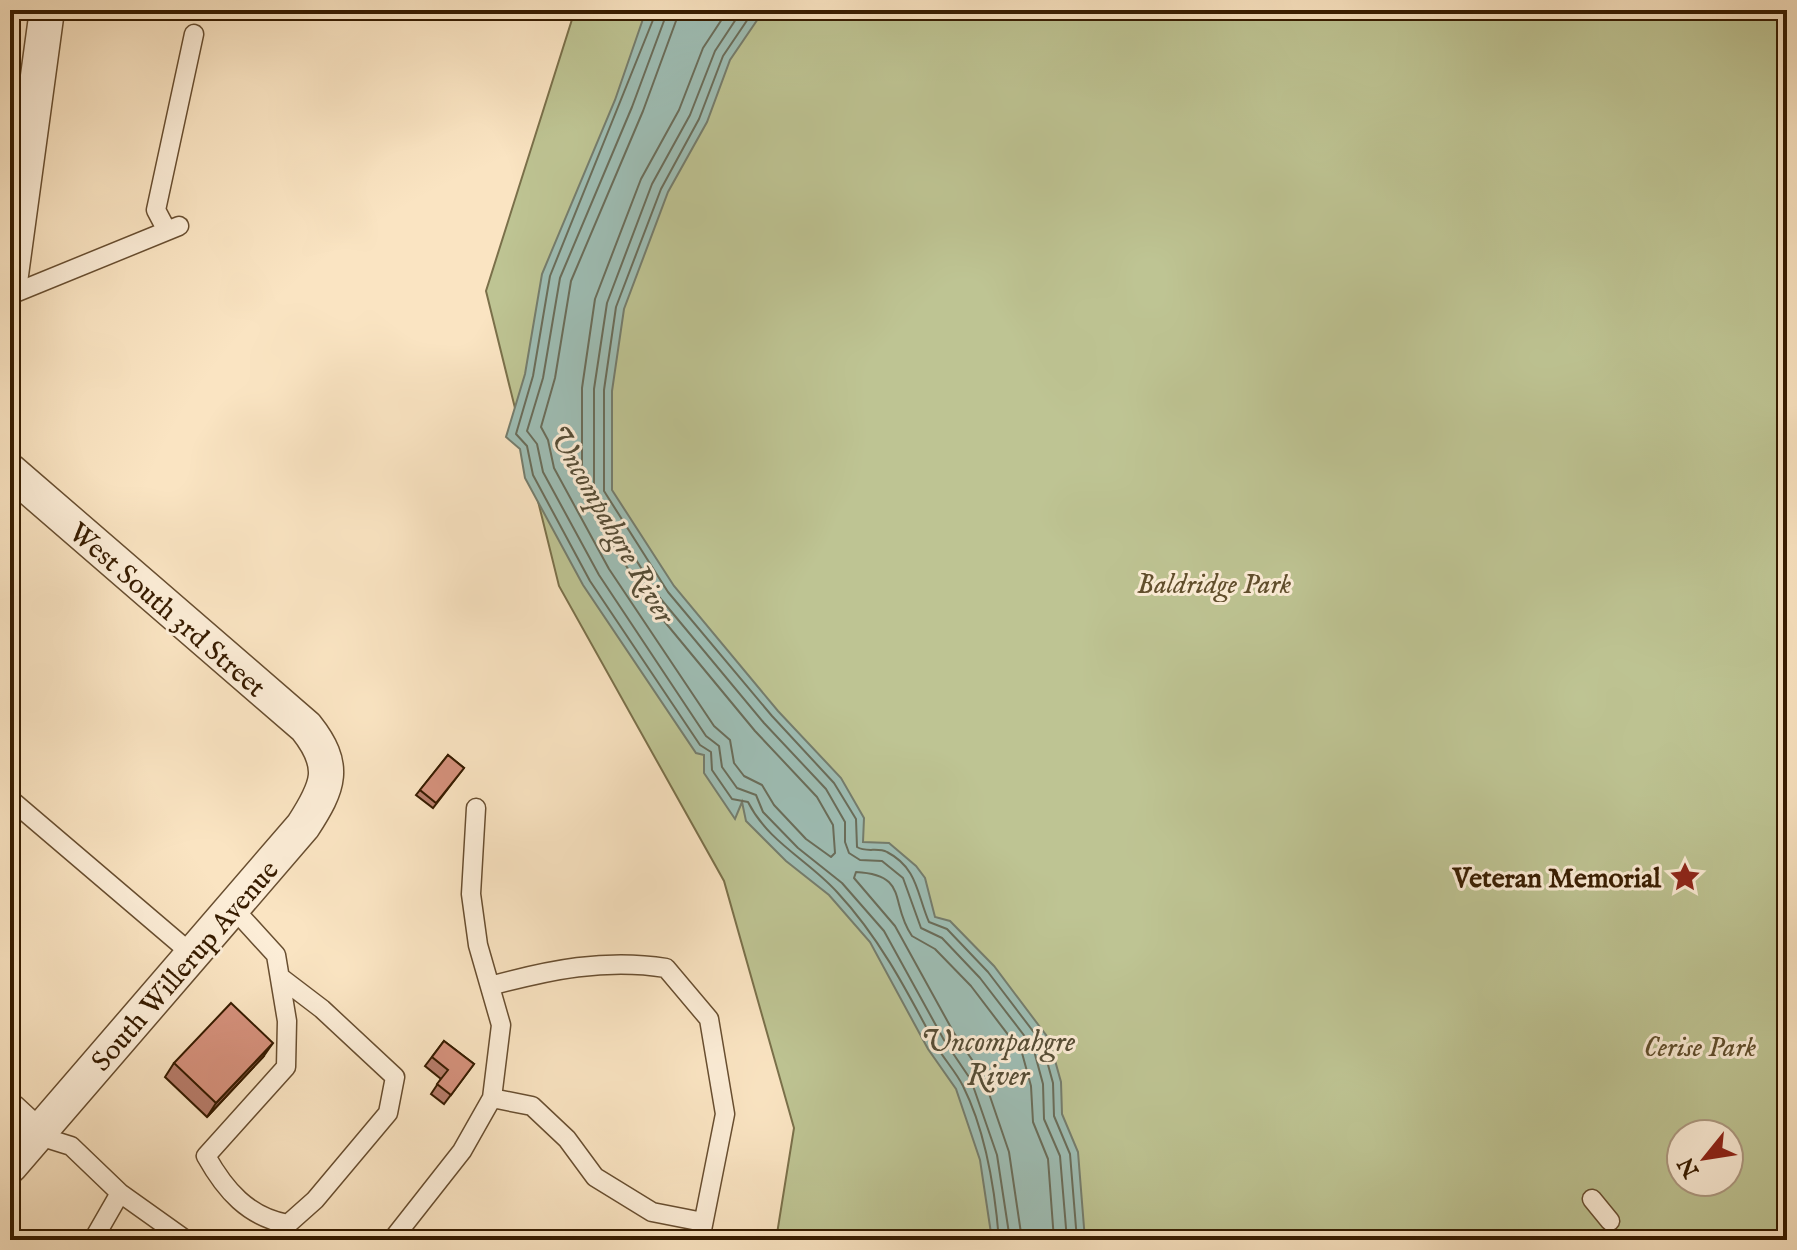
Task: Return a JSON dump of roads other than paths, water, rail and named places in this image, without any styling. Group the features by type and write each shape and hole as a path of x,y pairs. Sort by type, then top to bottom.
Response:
{"street":[{"path":"10,282 47,10"},
{"name":"West South 3rd Street","path":"10,471 306,727 324,750"},
{"name":"South Willerup Avenue","path":"10,1166 234,909 317,804 327,779 324,750"},
{"path":"10,1111 36,1135"}],"lane":[{"path":"10,295 173,228 156,210 194,34"},
{"path":"10,799 193,955"},
{"path":"392,1240 462,1151 492,1098 501,1025 478,945 471,894 476,808"},
{"path":"234,909 276,955 287,1021 286,1067 206,1156 225,1188 265,1220 288,1224 315,1200 388,1113 395,1077 322,1009 280,977"},
{"path":"490,986 538,973 628,962 666,968 709,1019 725,1114 701,1231 652,1212 595,1177 567,1139 532,1106 492,1098"},
{"path":"36,1135 71,1146 120,1193 186,1240"},
{"path":"93,1240 120,1193"},
{"path":"1592,1199 1610,1221"}],"water":[{"name":"Uncompahgre River","path":"653,10 764,10 730,60 707,122 668,192 624,309 612,391 612,490 674,586 778,711 841,778 864,818 863,842 889,843 916,866 925,878 935,917 950,921 994,966 1049,1039 1061,1082 1062,1114 1078,1152 1085,1240 992,1240 980,1160 956,1089 928,1049 870,942 829,895 786,861 746,821 742,802 735,819 704,773 704,755 696,753 583,585 525,478 520,449 506,437 525,374 542,274 615,100 643,19"}],"place":[{"name":"Veteran Memorial","path":"1685,877"}],"park label":[{"name":"Baldridge Park","path":"1214,583"},
{"name":"Cerise Park","path":"1700,1046"}]}
